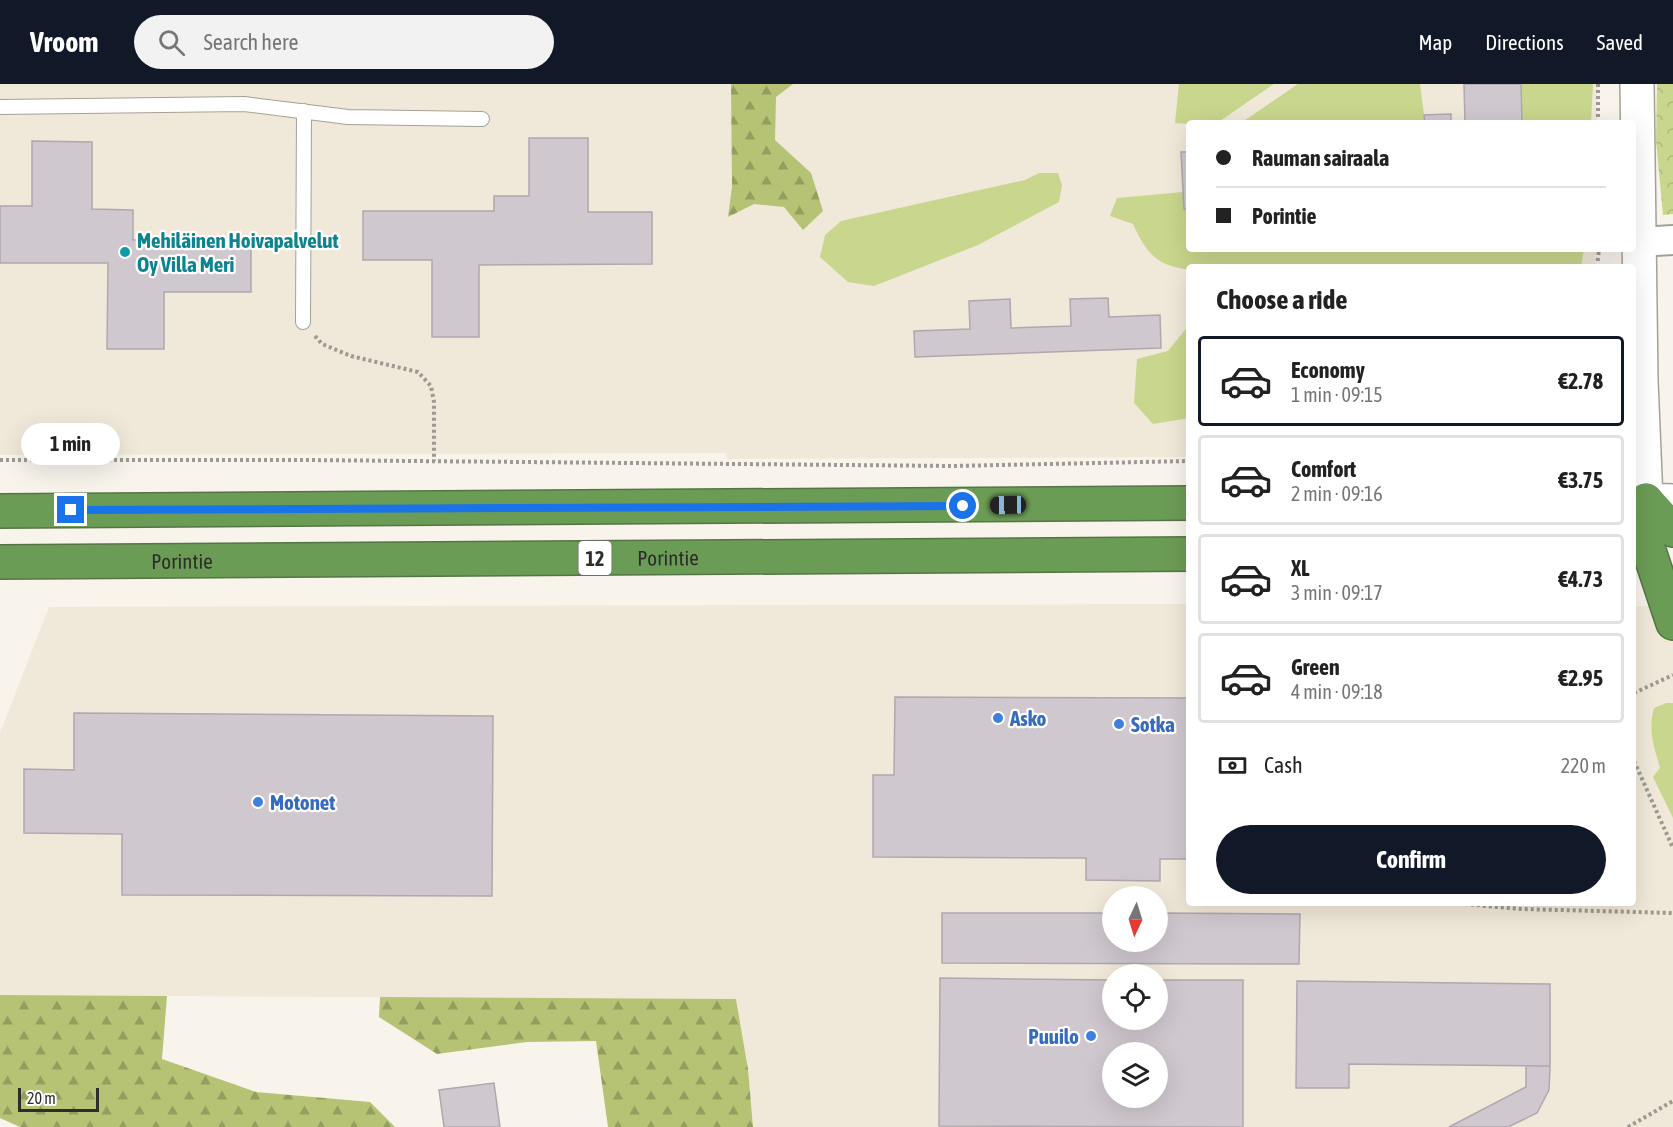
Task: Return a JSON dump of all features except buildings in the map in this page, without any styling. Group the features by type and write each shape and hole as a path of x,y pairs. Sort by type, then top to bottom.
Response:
{"highway":[{"path":"1651,500 1673,625"},
{"path":"0,511 1186,503"},
{"name":"Porintie","path":"0,562 1186,554"},
{"path":"1636,590 1673,625"}],"main road":[{"path":"1637,84 1639,242 1651,500"}],"street":[{"path":"1639,242 1673,240"}],"lane":[{"path":"0,107 244,104 348,117 482,119"},
{"path":"303,322 304,111"}],"path":[{"path":"1598,84 1598,120"},
{"path":"303,322 322,344 351,356 418,372 431,386 435,402 434,461"},
{"path":"0,460 954,466 1186,460"},
{"path":"1636,692 1673,675"},
{"path":"1636,765 1673,848"},
{"path":"1487,906 1673,913"},
{"path":"1628,1127 1673,1101"}],"shaded area":[{"path":"0,84 1597,84 1597,120 1186,120 1186,252 1596,252 1595,264 1186,264 1186,457 727,459 726,453 0,455"},
{"path":"1186,604 1186,906 1636,906 1636,606 1673,607 1673,1127 753,1127 748,1069 736,999 0,995 0,733 49,607"}],"green space":[{"path":"731,84 793,84 776,97 775,140 811,173 823,211 803,230 784,207 754,204 728,217 732,187"},
{"path":"1179,84 1274,84 1221,120 1186,120 1186,124 1175,123"},
{"path":"1298,84 1420,84 1425,120 1245,120"},
{"path":"1521,84 1593,84 1591,120 1522,120"},
{"path":"1657,84 1673,84 1673,214 1663,215 1656,141"},
{"path":"1039,173 1058,173 1062,185 1059,202 978,245 874,286 848,282 820,257 825,235 841,221 1025,180"},
{"path":"1183,192 1186,200 1186,252 1584,252 1582,264 1186,264 1186,269 1160,261 1148,250 1133,224 1110,216 1117,198"},
{"path":"1186,329 1186,418 1153,424 1134,403 1137,359 1168,351"},
{"path":"1673,703 1673,818 1653,777 1660,768 1652,738 1652,716 1654,708"},
{"path":"0,995 167,996 162,1059 256,1092 370,1102 395,1127 20,1127 0,1118"},
{"path":"380,997 736,999 748,1069 753,1127 608,1127 596,1041 527,1042 437,1054 379,1017"}],"place":[{"name":"Mehiläinen Hoivapalvelut Oy Villa Meri","path":"125,252"},
{"name":"Asko","path":"998,718"},
{"name":"Sotka","path":"1119,724"},
{"name":"Motonet","path":"258,802"},
{"name":"Puuilo","path":"1091,1036"}],"route":[{"path":"71,510 963,506"}]}
